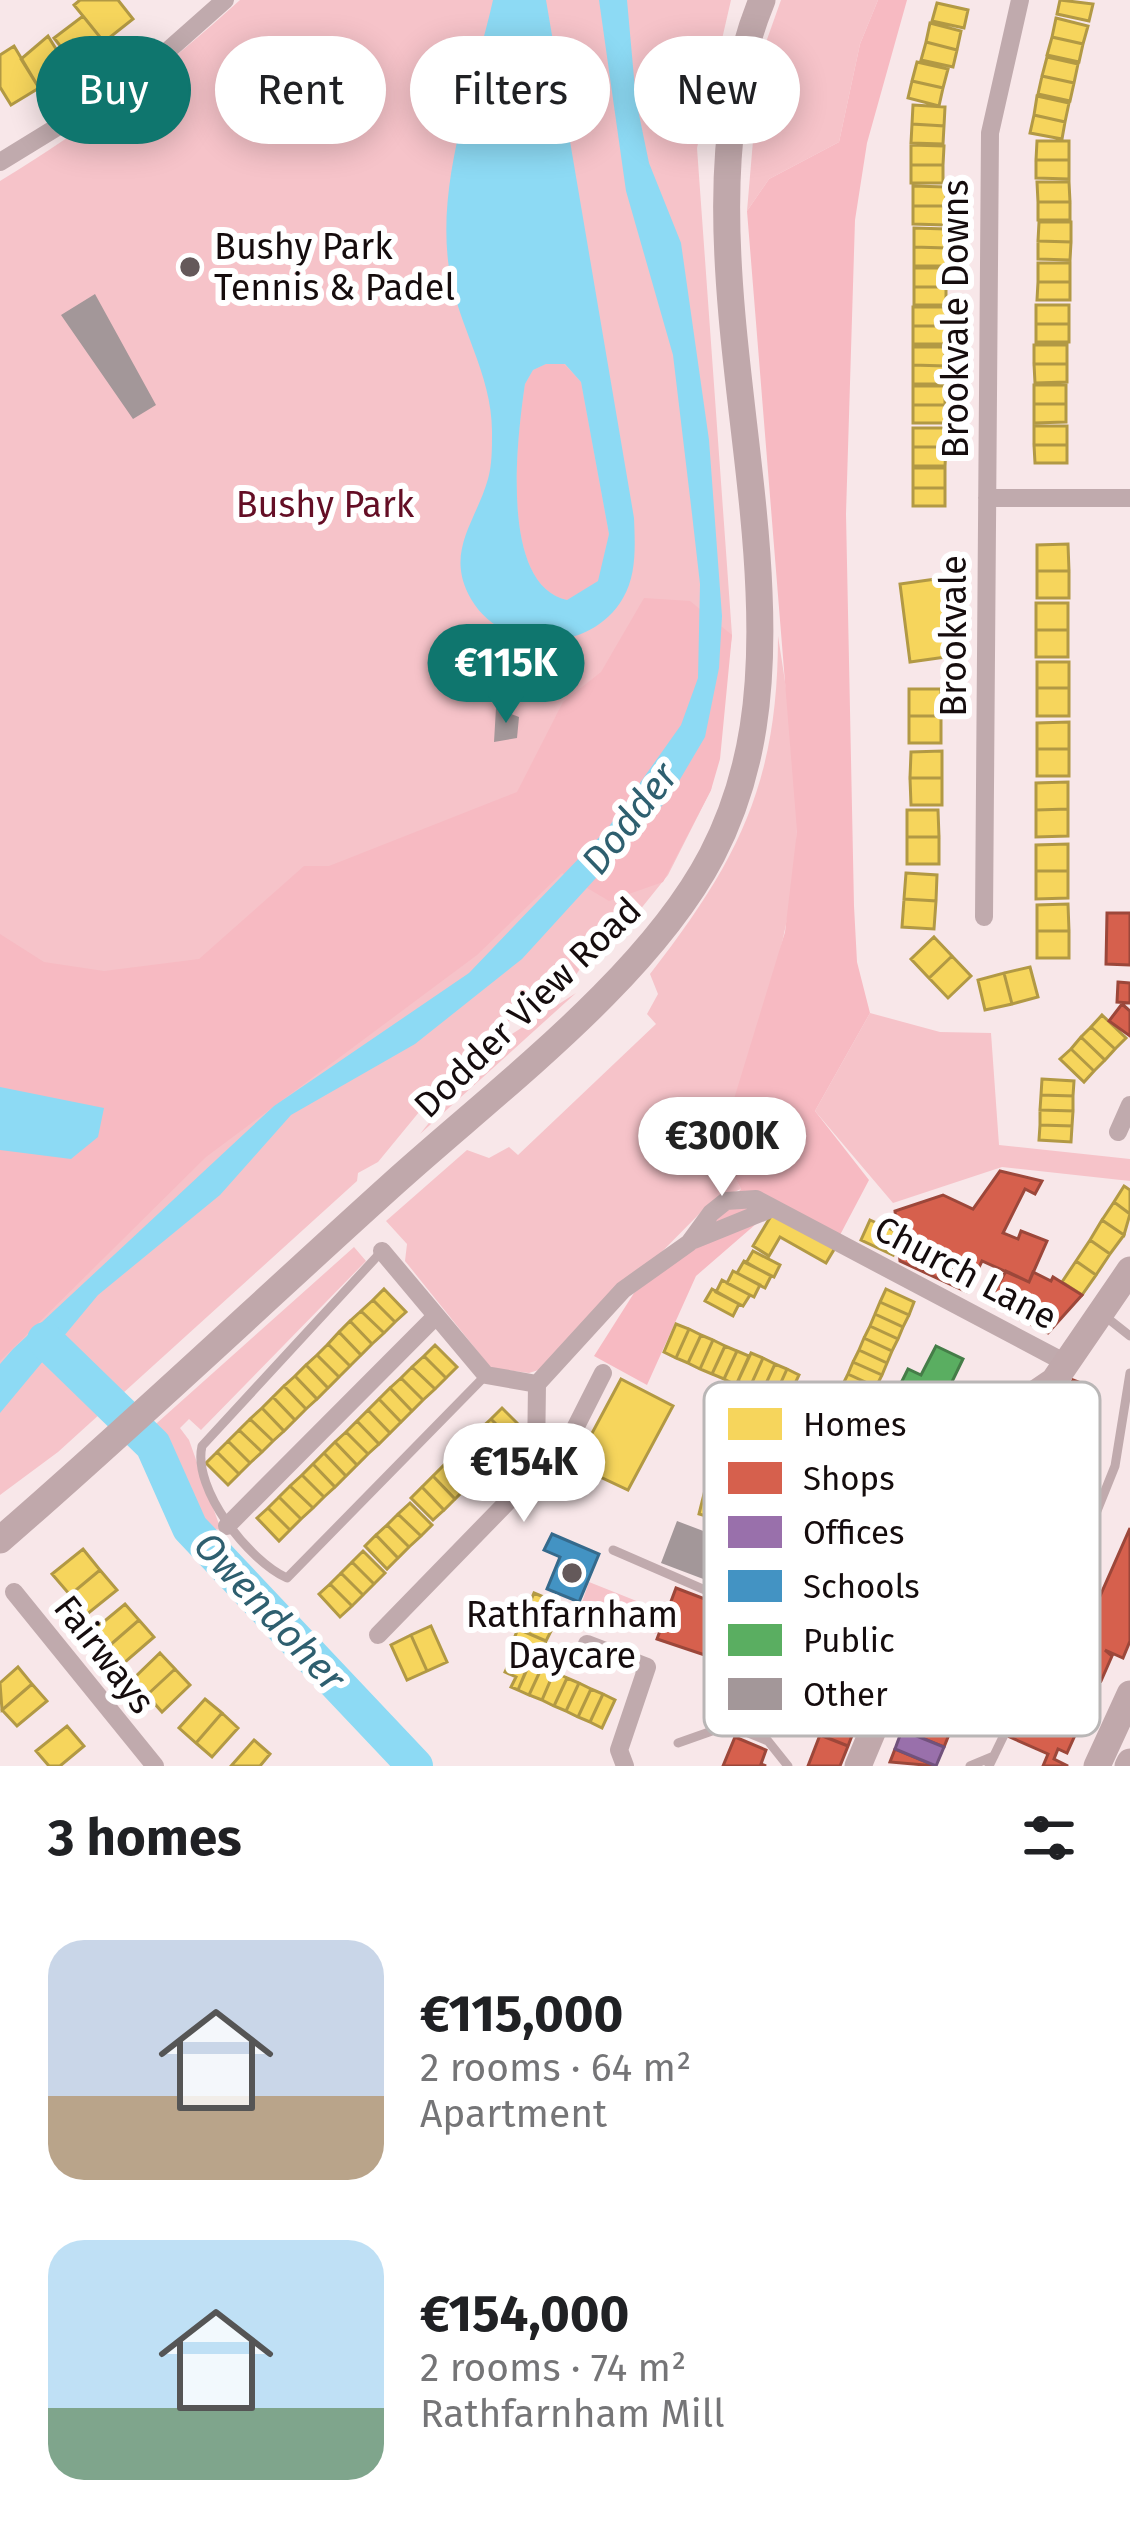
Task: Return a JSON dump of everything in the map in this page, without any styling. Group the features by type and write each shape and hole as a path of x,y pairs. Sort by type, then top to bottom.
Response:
{"main road":[{"name":"Dodder View Road","path":"0,1540 566,1029 673,915 724,830 749,756 760,676 759,579 728,212 734,102 762,0"},
{"path":"1053,1382 1130,1270"},
{"path":"1097,1766 1130,1694"},
{"path":"858,1766 870,1736"}],"street":[{"path":"0,162 137,78 225,0"},
{"name":"Brookvale Downs","path":"987,498 990,133 1020,0"},
{"path":"987,498 1130,498"},
{"name":"Brookvale","path":"984,917 987,498"},
{"path":"1118,1132 1130,1105"},
{"name":"Church Lane","path":"537,1384 623,1290 688,1243 727,1201 756,1199 1064,1362"},
{"path":"378,1635 522,1487 536,1460 537,1384 486,1375 382,1251"},
{"path":"227,1526 434,1318"},
{"path":"536,1460 560,1458 603,1373"},
{"name":"Fairways","path":"14,1592 144,1763"},
{"path":"587,1644 647,1667 619,1750 625,1766"}],"lane":[{"path":"382,1251 202,1446 199,1459 227,1526 270,1570 287,1579 486,1375"},
{"path":"1099,1312 1130,1336"},
{"path":"1100,1501 1114,1466 1130,1373"},
{"path":"613,1550 704,1590"},
{"path":"678,1743 704,1734"},
{"path":"756,1736 768,1741 788,1766"},
{"path":"970,1766 992,1761"}],"green space":[{"name":"Bushy Park","path":"240,0 731,0 723,36 634,36 634,144 698,144 732,635 711,790 668,875 606,952 593,949 574,978 475,1044 378,1162 358,1173 357,1181 58,1452 0,1495 0,181 58,144 191,144 191,43"},
{"path":"781,0 878,0 860,44 839,142 769,179 747,211 753,144 800,144 800,36 768,36"},
{"path":"778,636 796,780 795,869 770,990 720,1148 741,1189 711,1202 548,1367 529,1373 491,1368 405,1261 407,1244 386,1221 467,1150 489,1158 509,1147 518,1155 656,1024 647,1014 658,994 650,974 730,855 761,777 771,734"},
{"path":"576,993 420,1134 487,1050"},
{"path":"870,1013 940,1032 991,1033 999,1145 1130,1159 1130,1181 1002,1167 893,1203 815,1111"},
{"path":"354,1247 366,1261 201,1430 189,1419 180,1428 189,1440 221,1530 194,1526 168,1458 148,1431"},
{"path":"589,1582 664,1612 656,1634 581,1605"}],"shaded area":[{"path":"878,0 907,0 867,143 855,220 846,514 854,906 857,962 870,1013 815,1111 869,1180 840,1235 780,1203 696,1276 647,1385 594,1356 634,1293 680,1256 741,1189 719,1148 785,932 797,831 747,211 769,179 839,142 860,44"},
{"path":"564,364 581,382 609,534 599,581 567,600 545,589 531,568 518,507 525,384 533,370"},
{"path":"644,598 690,601 732,635 720,759 711,790 663,882 609,901 562,873 477,955 206,1157 0,1361 0,934 44,962 104,971 199,959 304,866 329,866 517,792 563,702 601,672"}],"water":[{"path":"493,0 546,0 552,36 484,36"},
{"name":"Dodder","path":"599,0 627,0 634,144 645,144 681,243 709,440 722,616 719,668 705,737 669,798 522,959 415,1044 291,1115 220,1195 98,1295 0,1413 0,1364 13,1349 274,1106 469,973 608,828 681,725 698,678 700,584 673,355 626,191 610,78 610,36 604,36"},
{"path":"457,144 570,144 634,518 635,549 623,598 609,616 570,638 547,641 504,630 486,617 463,582 461,552 489,474 492,434 487,391 449,268 446,235","holes":["565,364 581,382 609,534 598,581 567,600 545,589 531,568 522,539 519,438 525,384 533,370"]},
{"path":"0,1087 104,1108 98,1137 71,1159 0,1150"}],"building: Homes":[{"path":"80,0 118,0 133,19 112,36 99,36 74,5"},
{"path":"1060,0 1093,4 1089,21 1057,14"},
{"path":"937,3 968,10 964,28 932,21"},
{"path":"83,16 99,36 57,36"},
{"path":"1056,18 1088,26 1083,44 1052,37"},
{"path":"930,23 961,31 957,50 926,42"},
{"path":"1052,37 1083,44 1079,62 1047,55"},
{"path":"926,42 957,50 953,67 921,60"},
{"path":"14,46 36,83 36,90 11,105 0,87 0,55"},
{"path":"36,46 36,83 21,59"},
{"path":"1047,57 1078,64 1074,83 1042,76"},
{"path":"917,62 948,69 943,88 912,81"},
{"path":"1042,76 1074,83 1070,101 1038,94"},
{"path":"912,81 943,88 939,106 908,98"},
{"path":"1037,96 1069,103 1065,122 1034,115"},
{"path":"913,105 945,107 944,126 912,124"},
{"path":"1034,115 1065,122 1062,139 1030,133"},
{"path":"912,124 944,126 943,144 911,143"},
{"path":"1037,141 1069,141 1069,160 1036,160"},
{"path":"911,145 944,146 943,165 911,165"},
{"path":"1036,160 1069,160 1069,179 1036,178"},
{"path":"911,165 943,165 943,183 911,183"},
{"path":"1037,182 1069,182 1070,202 1038,202"},
{"path":"913,186 946,187 946,206 913,206"},
{"path":"1038,202 1070,202 1070,220 1038,220"},
{"path":"913,206 946,206 945,225 913,224"},
{"path":"1039,222 1071,222 1071,242 1038,241"},
{"path":"914,228 946,229 946,248 914,247"},
{"path":"1038,241 1071,242 1070,260 1038,259"},
{"path":"914,247 946,248 946,266 914,266"},
{"path":"1038,263 1070,263 1070,282 1038,282"},
{"path":"914,268 946,268 946,287 914,287"},
{"path":"1038,282 1070,282 1070,300 1037,300"},
{"path":"914,287 946,287 946,305 914,305"},
{"path":"1036,305 1069,305 1069,324 1036,324"},
{"path":"913,307 946,307 946,326 913,326"},
{"path":"1036,324 1069,324 1069,342 1036,342"},
{"path":"913,326 946,326 945,344 913,344"},
{"path":"1034,345 1067,345 1067,364 1034,364"},
{"path":"913,347 945,347 945,366 913,365"},
{"path":"1034,364 1067,364 1067,382 1035,383"},
{"path":"913,365 945,366 945,384 913,384"},
{"path":"1034,385 1066,385 1066,404 1034,404"},
{"path":"913,386 945,386 945,405 913,405"},
{"path":"1034,404 1066,404 1066,422 1034,423"},
{"path":"913,405 945,405 945,423 913,423"},
{"path":"1034,426 1067,426 1067,445 1034,445"},
{"path":"913,428 946,428 946,447 913,447"},
{"path":"1034,445 1067,445 1067,463 1035,463"},
{"path":"913,447 946,447 945,466 913,466"},
{"path":"913,468 945,468 945,488 913,488"},
{"path":"913,488 945,488 945,506 913,506"},
{"path":"1068,544 1069,571 1037,571 1037,545"},
{"path":"1037,571 1069,571 1069,598 1037,598"},
{"path":"943,578 953,656 910,662 900,584"},
{"path":"1036,603 1068,603 1068,630 1036,630"},
{"path":"1036,630 1068,630 1068,657 1036,657"},
{"path":"1037,662 1069,662 1069,688 1037,688"},
{"path":"1037,688 1069,688 1069,716 1037,716"},
{"path":"909,689 941,689 941,716 909,716"},
{"path":"909,716 941,716 941,743 909,743"},
{"path":"1069,722 1069,749 1037,749 1037,723"},
{"path":"1037,749 1069,749 1069,776 1037,776"},
{"path":"942,751 942,778 910,778 911,752"},
{"path":"910,778 942,778 942,805 911,805"},
{"path":"1068,782 1068,809 1036,810 1036,783"},
{"path":"1068,809 1068,836 1036,837 1036,810"},
{"path":"907,810 938,810 939,837 907,837"},
{"path":"907,837 939,837 939,864 907,864"},
{"path":"1068,844 1068,871 1036,871 1036,845"},
{"path":"1036,871 1068,871 1068,898 1036,899"},
{"path":"906,873 937,875 936,901 904,899"},
{"path":"904,899 936,901 934,929 902,927"},
{"path":"1068,904 1069,931 1037,931 1037,905"},
{"path":"1037,931 1069,931 1069,958 1037,958"},
{"path":"934,937 952,956 929,978 911,959"},
{"path":"952,956 971,976 948,998 929,978"},
{"path":"1030,967 1038,997 1012,1004 1004,973"},
{"path":"1004,973 1012,1004 985,1010 978,980"},
{"path":"1102,1015 1126,1038 1115,1049 1091,1027"},
{"path":"1091,1027 1115,1049 1105,1060 1081,1037"},
{"path":"1081,1037 1105,1060 1094,1071 1071,1049"},
{"path":"1071,1049 1094,1071 1084,1082 1060,1059"},
{"path":"1042,1079 1074,1081 1073,1096 1041,1095"},
{"path":"1041,1095 1073,1096 1073,1111 1040,1110"},
{"path":"1040,1110 1073,1111 1072,1126 1040,1125"},
{"path":"1040,1125 1072,1126 1071,1142 1039,1140"},
{"path":"1124,1186 1130,1190 1130,1214 1114,1202"},
{"path":"1114,1202 1130,1214 1124,1235 1102,1220"},
{"path":"774,1211 835,1248 826,1263 780,1237 769,1256 753,1246"},
{"path":"870,1220 897,1232 893,1255 861,1240"},
{"path":"1102,1220 1124,1235 1110,1254 1090,1240"},
{"path":"1090,1240 1110,1254 1096,1275 1076,1261"},
{"path":"753,1251 780,1265 774,1277 746,1263"},
{"path":"744,1261 771,1276 765,1288 737,1273"},
{"path":"1076,1261 1096,1275 1082,1295 1062,1282"},
{"path":"733,1271 760,1285 754,1297 727,1283"},
{"path":"722,1280 750,1295 743,1306 716,1292"},
{"path":"384,1289 406,1312 395,1322 373,1300"},
{"path":"712,1289 739,1304 733,1316 705,1301"},
{"path":"886,1289 914,1302 909,1315 880,1302"},
{"path":"373,1300 395,1322 384,1333 361,1311"},
{"path":"880,1302 909,1315 903,1327 875,1314"},
{"path":"361,1311 384,1333 372,1344 350,1321"},
{"path":"875,1314 903,1327 898,1339 870,1326"},
{"path":"350,1321 372,1344 361,1355 339,1332"},
{"path":"676,1324 689,1329 676,1358 664,1352"},
{"path":"870,1326 898,1339 892,1351 864,1338"},
{"path":"689,1329 701,1335 688,1363 676,1358"},
{"path":"339,1332 361,1355 350,1366 328,1344"},
{"path":"701,1335 713,1340 700,1369 688,1363"},
{"path":"864,1338 892,1351 887,1363 859,1350"},
{"path":"713,1340 725,1346 712,1374 700,1369"},
{"path":"328,1344 350,1366 339,1377 317,1355"},
{"path":"435,1345 457,1367 446,1378 424,1356"},
{"path":"725,1346 737,1351 724,1379 712,1374"},
{"path":"859,1350 887,1363 882,1375 853,1362"},
{"path":"737,1351 749,1356 737,1382 724,1379"},
{"path":"751,1353 763,1358 752,1382 738,1381"},
{"path":"317,1355 339,1377 328,1388 306,1365"},
{"path":"424,1356 446,1378 435,1389 412,1367"},
{"path":"763,1358 775,1364 767,1382 752,1382"},
{"path":"853,1362 882,1375 878,1382 865,1382 848,1374"},
{"path":"775,1364 787,1369 781,1382 767,1382"},
{"path":"306,1365 328,1388 317,1399 295,1376"},
{"path":"412,1367 435,1389 423,1400 401,1378"},
{"path":"787,1369 799,1375 796,1382 781,1382"},
{"path":"295,1376 317,1399 306,1409 284,1386"},
{"path":"401,1378 423,1400 412,1411 390,1388"},
{"path":"621,1379 673,1406 628,1490 575,1465"},
{"path":"284,1386 306,1409 295,1420 273,1397"},
{"path":"390,1388 412,1411 401,1422 379,1399"},
{"path":"273,1397 295,1420 284,1431 262,1408"},
{"path":"379,1399 401,1422 390,1433 368,1410"},
{"path":"262,1408 284,1431 273,1441 250,1419"},
{"path":"502,1408 524,1430 513,1441 491,1419"},
{"path":"368,1410 390,1433 379,1444 357,1421"},
{"path":"250,1419 273,1441 262,1452 239,1430"},
{"path":"491,1419 513,1441 501,1453 479,1430"},
{"path":"357,1421 379,1444 368,1454 346,1432"},
{"path":"239,1430 262,1452 250,1463 228,1441"},
{"path":"479,1430 501,1453 490,1464 468,1441"},
{"path":"346,1432 368,1454 357,1465 335,1442"},
{"path":"228,1441 250,1463 239,1474 217,1452"},
{"path":"468,1441 490,1464 479,1474 457,1452"},
{"path":"335,1442 357,1465 346,1476 324,1453"},
{"path":"217,1452 239,1474 228,1485 206,1463"},
{"path":"324,1453 346,1476 335,1487 313,1464"},
{"path":"455,1455 477,1477 466,1488 444,1465"},
{"path":"313,1464 335,1487 324,1497 302,1475"},
{"path":"444,1465 466,1488 455,1499 433,1476"},
{"path":"302,1475 324,1497 313,1508 290,1486"},
{"path":"433,1476 455,1499 444,1510 422,1487"},
{"path":"290,1486 313,1508 301,1519 279,1497"},
{"path":"422,1487 444,1510 433,1520 411,1498"},
{"path":"279,1497 301,1519 290,1530 268,1508"},
{"path":"410,1503 432,1525 421,1536 398,1514"},
{"path":"268,1508 290,1530 279,1541 257,1518"},
{"path":"398,1514 421,1536 409,1547 387,1525"},
{"path":"387,1525 409,1547 398,1558 376,1535"},
{"path":"376,1535 398,1558 387,1569 365,1546"},
{"path":"83,1549 100,1570 70,1595 52,1574"},
{"path":"363,1551 385,1573 374,1584 352,1562"},
{"path":"352,1562 374,1584 363,1595 341,1573"},
{"path":"100,1570 117,1590 86,1615 70,1595"},
{"path":"341,1573 363,1595 352,1606 330,1584"},
{"path":"330,1584 352,1606 340,1617 319,1594"},
{"path":"534,1593 563,1605 557,1617 529,1605"},
{"path":"125,1604 139,1620 109,1646 95,1629"},
{"path":"529,1605 557,1617 552,1629 523,1617"},
{"path":"523,1617 552,1629 546,1641 518,1629"},
{"path":"139,1620 154,1637 124,1663 109,1646"},
{"path":"431,1626 447,1662 427,1671 411,1635"},
{"path":"518,1629 546,1641 541,1654 513,1641"},
{"path":"411,1635 427,1671 407,1680 391,1645"},
{"path":"518,1643 535,1651 518,1690 511,1687 516,1677 505,1672"},
{"path":"160,1653 175,1669 147,1695 132,1680"},
{"path":"530,1661 542,1667 529,1695 518,1690"},
{"path":"18,1667 32,1684 2,1710 0,1683"},
{"path":"542,1667 554,1672 542,1700 529,1695"},
{"path":"175,1669 190,1685 162,1712 147,1695"},
{"path":"554,1672 567,1678 554,1706 542,1700"},
{"path":"567,1678 579,1683 566,1711 554,1706"},
{"path":"579,1683 591,1689 578,1717 566,1711"},
{"path":"32,1684 47,1701 17,1726 2,1710"},
{"path":"591,1689 603,1694 590,1722 578,1717"},
{"path":"603,1694 615,1700 602,1728 590,1722"},
{"path":"205,1699 222,1713 196,1743 179,1728"},
{"path":"222,1713 238,1728 212,1757 196,1743"},
{"path":"67,1726 84,1746 60,1766 49,1766 36,1751"},
{"path":"254,1740 270,1754 260,1766 231,1766"}],"building: Shops":[{"path":"1107,913 1130,913 1130,965 1106,964"},
{"path":"1118,982 1130,983 1130,1003 1117,1002"},
{"path":"1122,1004 1130,1011 1130,1036 1109,1021"},
{"path":"1000,1171 1042,1181 1035,1194 1025,1189 1003,1233 1018,1239 1021,1231 1047,1241 1029,1282 982,1261 967,1292 900,1261 895,1211 943,1195 973,1209"},
{"path":"1006,1271 1029,1282 1033,1272 1051,1281 1053,1277 1082,1295 1048,1333 988,1303"},
{"path":"1130,1528 1130,1641 1123,1658 1105,1650 1112,1656 1101,1681 1100,1680 1100,1596"},
{"path":"676,1588 704,1599 704,1655 657,1639"},
{"path":"820,1736 848,1746 840,1766 808,1766"},
{"path":"823,1736 852,1736 848,1746"},
{"path":"917,1736 948,1736 944,1747"},
{"path":"1008,1736 1075,1736 1067,1753 1058,1749 1054,1759 1068,1766 1043,1766 1048,1754"},
{"path":"735,1737 766,1750 761,1764 766,1766 723,1766"},
{"path":"895,1749 936,1766 890,1762"}],"building: Offices":[{"path":"900,1736 917,1736 944,1747 936,1766 895,1749"}],"building: Schools":[{"name":"Rathfarnham Daycare","path":"552,1534 599,1554 579,1602 547,1589 560,1557 544,1550"}],"building: Public":[{"path":"936,1346 963,1359 952,1382 902,1382 908,1369 921,1375"}],"building: Other":[{"path":"95,294 156,405 133,419 61,315"},
{"path":"496,708 519,717 517,738 494,742"},
{"path":"677,1521 704,1531 704,1579 661,1563"}],"waterway":[{"name":"Owendoher","path":"45,1340 153,1445 190,1528 415,1766"}],"place":[{"name":"Bushy Park Tennis & Padel","path":"190,267"},
{"name":"Rathfarnham Daycare","path":"572,1573"}]}
